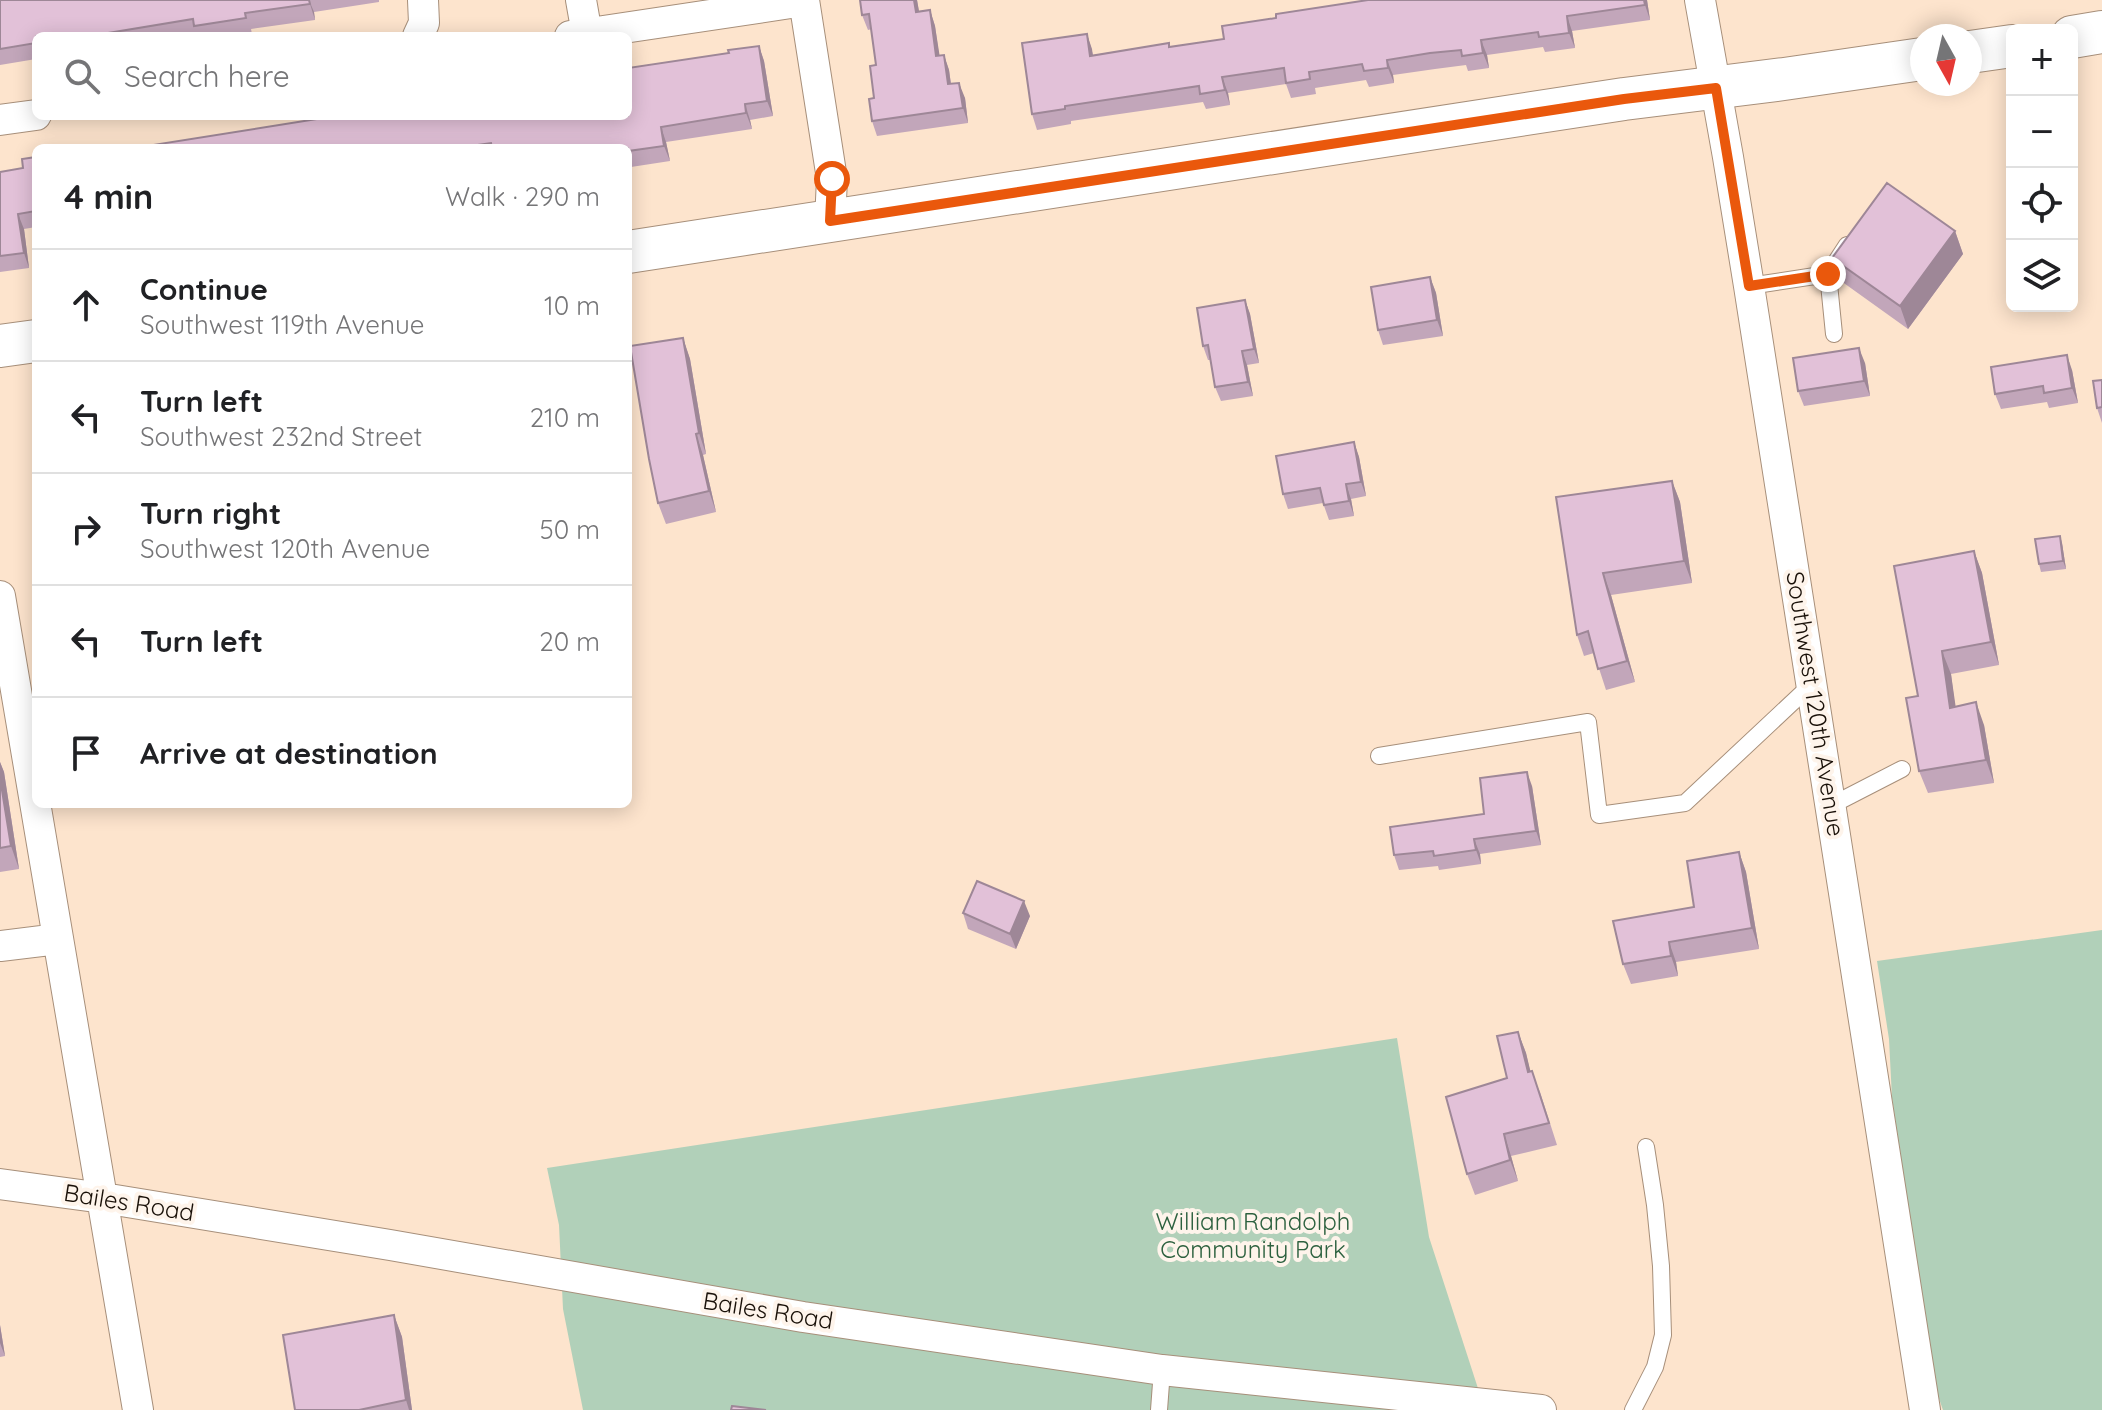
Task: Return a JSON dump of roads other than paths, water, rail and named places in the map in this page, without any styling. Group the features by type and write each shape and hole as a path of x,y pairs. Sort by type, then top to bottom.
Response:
{"street":[{"path":"420,32 424,23 423,0"},
{"path":"578,32 581,0"},
{"path":"597,32 804,0 832,179 830,221"},
{"name":"Southwest 120th Avenue","path":"1700,0 1832,805 1925,1410"},
{"path":"2078,36 2102,32"},
{"path":"1982,50 2006,47"},
{"path":"632,251 1624,99 1910,61"},
{"path":"0,120 32,116"},
{"path":"1,606 32,787"},
{"path":"36,808 138,1410"},
{"path":"0,946 58,939"},
{"name":"Bailes Road","path":"0,1184 103,1198 803,1317 1356,1400 1541,1410"}],"lane":[{"path":"1834,334 1828,274 1858,228"},
{"path":"1749,286 1828,274"},
{"path":"1379,756 1588,722 1599,815 1685,803 1812,684"},
{"path":"1832,805 1902,769"},
{"path":"1633,1410 1655,1367 1663,1335 1661,1266 1646,1147"},
{"path":"1159,1410 1162,1370"}],"park label":[{"name":"William Randolph Community Park","path":"1253,1236"}]}
